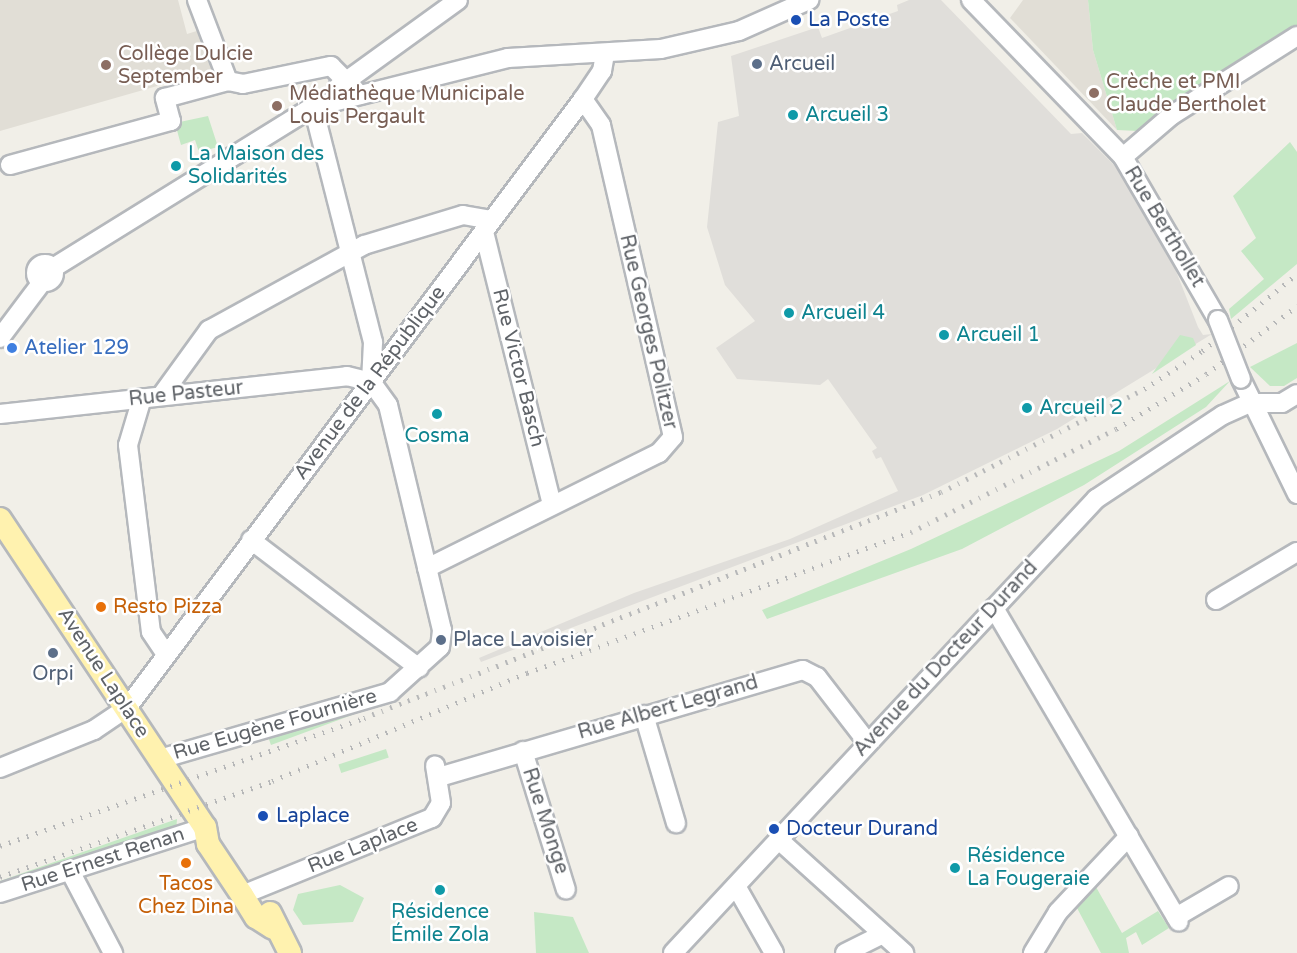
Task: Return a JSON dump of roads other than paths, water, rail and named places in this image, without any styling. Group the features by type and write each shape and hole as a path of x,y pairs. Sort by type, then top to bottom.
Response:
{"main road":[{"name":"Avenue Laplace","path":"0,519 205,827 208,844 249,892 256,916 273,928 290,953"}],"street":[{"path":"197,0 228,81"},
{"path":"0,338 48,275 313,107 458,0"},
{"path":"313,107 508,58 605,54 729,33 809,0"},
{"name":"Rue Berthollet","path":"971,0 1123,157 1218,320 1250,403 1297,494"},
{"path":"1123,157 1172,115 1297,36"},
{"name":"Avenue de la République","path":"127,708 583,99 602,71 605,54"},
{"path":"10,165 171,121 165,98 228,81 243,84 327,66 348,80 360,95"},
{"name":"Rue Georges Politzer","path":"427,568 552,504 659,453 673,437 601,125 583,99"},
{"path":"251,540 419,668 440,647 442,630 388,405 371,382 373,342 313,107"},
{"path":"161,396 208,330 350,253 464,215 488,226"},
{"name":"Rue Victor Basch","path":"488,226 552,504"},
{"name":"Rue Pasteur","path":"0,414 347,376 371,382"},
{"path":"1250,403 1282,403 1297,394"},
{"path":"142,398 128,445 152,638 166,654"},
{"name":"Avenue du Docteur Durand","path":"673,953 1096,499 1250,403"},
{"path":"1216,600 1297,552"},
{"path":"994,609 1178,919 1230,886"},
{"name":"Rue Eugène Fournière","path":"160,759 390,692 419,668"},
{"name":"Rue Albert Legrand","path":"437,771 523,751 803,670 817,677 868,743"},
{"path":"0,768 94,730 127,708"},
{"path":"644,715 676,823"},
{"name":"Rue Monge","path":"523,751 566,890"},
{"name":"Rue Laplace","path":"249,892 432,818 441,803 437,771"},
{"name":"Rue Ernest Renan","path":"0,893 205,827"},
{"path":"1033,953 1058,912 1129,836"},
{"path":"779,840 904,953"},
{"path":"70,871 113,953"},
{"path":"736,886 774,953"},
{"path":"845,953 883,934"}],"railway":[{"path":"0,846 364,718 941,492 1144,389 1202,351 1297,274"},
{"path":"0,877 272,781 527,673 911,532 1116,429 1206,374 1297,306"}],"place":[{"name":"La Poste","path":"796,20"},
{"name":"Arcueil","path":"757,64"},
{"name":"Collège Dulcie September","path":"106,65"},
{"name":"Crèche et PMI Claude Bertholet","path":"1094,93"},
{"name":"Médiathèque Municipale Louis Pergault","path":"277,106"},
{"name":"Arcueil 3","path":"793,115"},
{"name":"La Maison des Solidarités","path":"176,166"},
{"name":"Arcueil 4","path":"789,313"},
{"name":"Arcueil 1","path":"944,335"},
{"name":"Atelier 129","path":"12,348"},
{"name":"Arcueil 2","path":"1027,408"},
{"name":"Cosma","path":"437,414"},
{"name":"Resto Pizza","path":"101,607"},
{"name":"Place Lavoisier","path":"441,640"},
{"name":"Orpi","path":"53,653"},
{"name":"Laplace","path":"263,816"},
{"name":"Docteur Durand","path":"774,829"},
{"name":"Tacos Chez Dina","path":"186,863"},
{"name":"Résidence La Fougeraie","path":"955,868"},
{"name":"Résidence Émile Zola","path":"440,890"}]}
